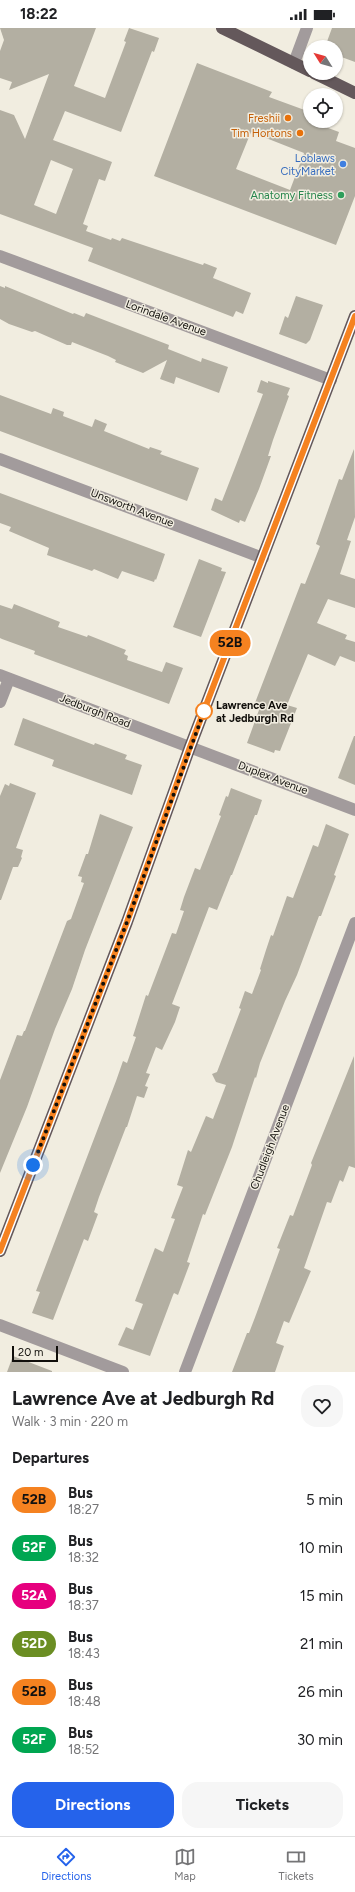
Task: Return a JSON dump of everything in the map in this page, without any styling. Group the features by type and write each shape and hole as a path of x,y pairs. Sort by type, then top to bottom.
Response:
{"main road":[{"path":"222,28 303,68"},
{"path":"328,80 355,93"},
{"path":"0,1251 127,922 190,747 355,316"}],"street":[{"path":"294,63 307,28"},
{"name":"Lorindale Avenue","path":"0,256 331,380"},
{"name":"Unsworth Avenue","path":"0,458 263,558"},
{"path":"0,702 4,677"},
{"name":"Jedburgh Road","path":"4,677 190,747"},
{"name":"Duplex Avenue","path":"190,747 355,810"},
{"name":"Chudleigh Avenue","path":"185,1372 355,922"},
{"path":"0,1325 123,1372"}],"building":[{"path":"0,28 96,28 74,86 105,98 126,42 124,41 129,28 159,38 154,52 152,51 121,132 65,111 53,140 112,162 105,181 99,179 83,224 88,226 86,231 111,240 112,238 120,241 122,238 203,265 204,263 217,268 213,278 251,293 243,314 236,311 233,317 88,261 93,248 0,214 0,110 14,115 25,139 49,74 9,90 12,82 0,78 0,51 4,40","holes":["51,160 73,169 56,214 34,205"]},
{"path":"332,28 355,28 355,62 343,58 343,40 328,40"},
{"path":"197,63 272,92 269,97 303,109 303,128 328,128 339,132 336,141 355,148 355,196 336,245 154,176","holes":["251,132 304,153 290,190 236,169"]},
{"path":"0,286 5,288 5,286 73,314 74,313 84,317 86,313 169,345 168,349 201,362 202,358 228,367 219,393 176,377 174,384 160,379 167,360 143,373 115,362 116,360 108,356 72,342 71,345 67,345 35,331 32,332 9,324 0,319"},
{"path":"296,296 323,305 310,340 306,344 279,334 285,316 288,318"},
{"path":"261,380 290,388 287,395 289,396 273,440 268,456 271,456 259,489 245,522 240,520 239,523 211,510 215,498 222,501 236,465 263,394 257,392"},
{"path":"0,395 51,414 53,408 64,412 63,416 92,427 95,419 107,424 104,431 149,449 150,447 162,451 160,454 199,468 187,501 0,431"},
{"path":"354,449 355,517 347,540 351,541 340,574 355,579 355,608 328,599 317,623 347,635 345,639 355,642 355,662 340,656 335,666 308,654 287,705 297,708 280,751 275,750 274,753 247,743 259,710 253,708 301,583 305,584 320,546 316,544 339,479 342,480"},
{"path":"0,493 165,554 156,580 155,579 154,582 122,571 118,579 94,569 92,571 47,555 49,548 9,531 11,527 0,523"},
{"path":"199,559 222,568 221,571 226,572 201,637 173,627"},
{"path":"14,604 60,622 58,627 87,637 88,635 126,650 124,654 128,656 127,660 162,672 166,662 183,668 169,704 34,654 35,651 0,638 0,605 12,609"},
{"path":"23,718 94,745 95,743 127,755 125,759 142,765 132,795 52,766 54,760 14,745"},
{"path":"355,736 355,785 338,778"},
{"path":"10,783 36,793 16,848 23,850 22,858 18,867 13,867 0,900 0,796 5,784 9,786"},
{"path":"231,788 262,800 257,815 255,815 217,910 209,907 172,1004 180,1007 175,1022 162,1050 156,1047 146,1073 150,1074 145,1086 148,1087 144,1098 137,1096 127,1127 99,1197 94,1212 98,1214 88,1241 84,1239 53,1320 32,1313 40,1292 36,1291 123,1061 127,1063 136,1037 133,1036 146,995 148,996 172,933 176,934 184,911 180,910 184,897 195,868 200,870 221,816 219,815 226,796 228,797"},
{"path":"100,814 133,827 85,950 72,989 55,1029 27,1107 0,1173 0,1080 17,1035 22,1036 25,1031 67,921 71,919 84,883 81,882 82,877 78,876 86,854 88,854"},
{"path":"326,824 349,834 334,875 336,876 260,1063 232,1147 205,1215 203,1214 187,1262 190,1263 178,1295 174,1293 173,1295 150,1356 118,1345 126,1327 133,1330 143,1304 135,1301 155,1248 163,1252 175,1219 171,1218 183,1187 177,1185 188,1150 191,1152 206,1116 213,1119 226,1085 216,1082 212,1074 217,1072 241,1009 239,1008 245,991 252,994 261,970 260,969 271,935 273,936 287,896 293,898 313,845 318,847"},
{"path":"354,1056 355,1168 349,1166 343,1182 340,1180 339,1182 331,1203 327,1202 304,1268 311,1271 289,1323 284,1321 276,1343 284,1346 275,1372 232,1372 247,1333 249,1333 280,1249 277,1248 290,1215 293,1216 312,1165 311,1163"},
{"path":"13,1356 52,1371 52,1372 7,1372"}],"bus line":[{"name":"52B","path":"0,1251 127,922 190,747 355,316"}],"place":[{"name":"Freshii","path":"288,118"},
{"name":"Tim Hortons","path":"300,133"},
{"name":"Loblaws CityMarket","path":"343,164"},
{"name":"Anatomy Fitness","path":"341,195"},
{"name":"Lawrence Ave at Jedburgh Rd","path":"204,711"}],"route":[{"path":"33,1165 127,922 206,706 204,711"}]}
